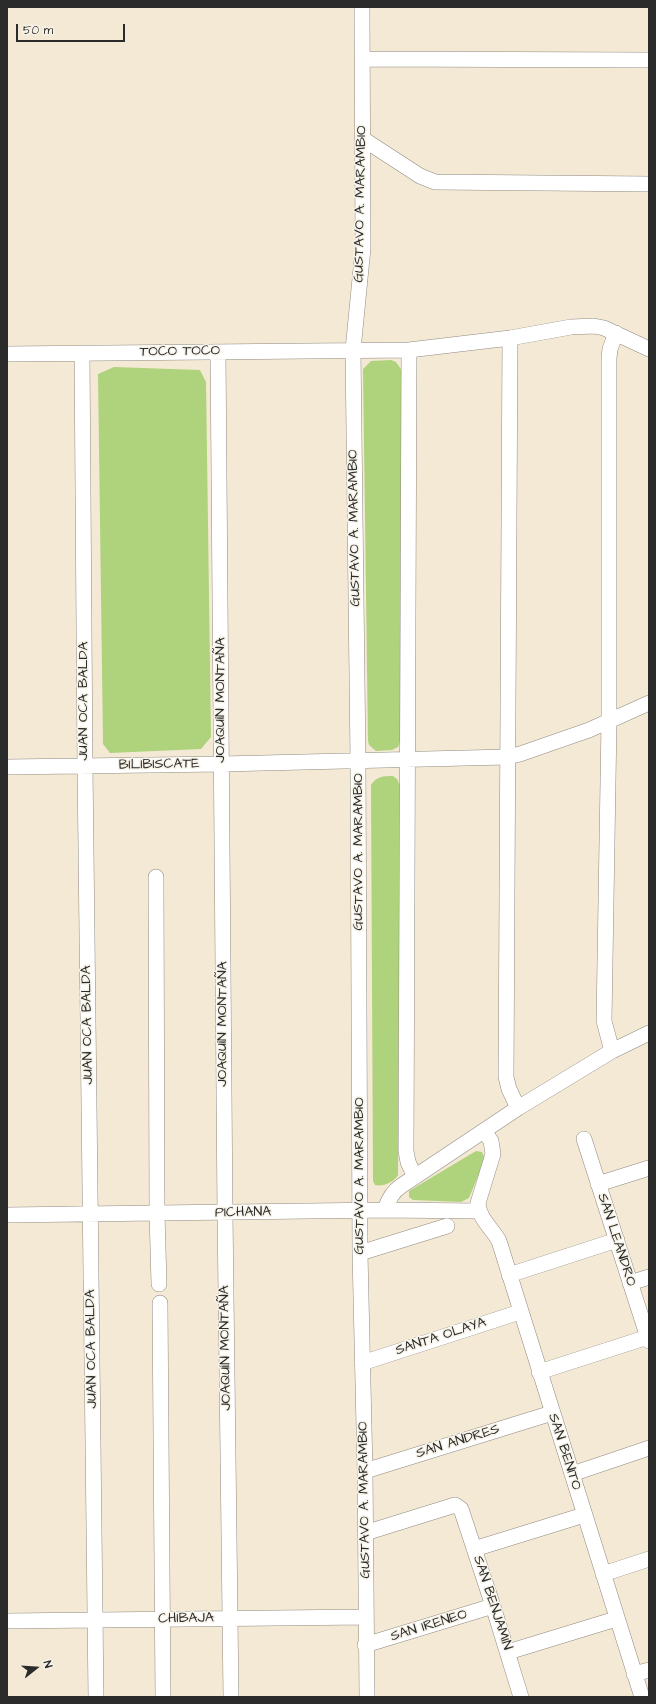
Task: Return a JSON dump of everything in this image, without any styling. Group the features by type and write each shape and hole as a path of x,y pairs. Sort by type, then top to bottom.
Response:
{"street":[{"name":"GUSTAVO A. MARAMBIO","path":"362,7 363,263 353,350 358,760 360,1252 365,1471 367,1697"},
{"path":"363,58 649,60"},
{"path":"363,139 420,176 435,182 649,184"},
{"name":"TOCO TOCO","path":"7,354 409,350 510,338 581,326 594,326 616,333 649,350"},
{"path":"612,1050 604,1021 609,722 609,358 610,349 616,333"},
{"path":"510,338 506,1077 509,1089 518,1108"},
{"path":"409,350 406,1151 408,1162 415,1177"},
{"name":"JOAQUÍN MONTAÑA","path":"218,352 225,1213 231,1697"},
{"name":"JUAN OCA BALDA","path":"82,353 85,766 96,1697"},
{"name":"BILIBISCATE","path":"7,767 408,760 507,756 525,752 609,722 649,703"},
{"path":"156,877 157,1214 159,1284"},
{"path":"385,1210 388,1200 395,1190 518,1108 612,1050 649,1033"},
{"path":"479,1211 478,1203 494,1154 491,1141 484,1131"},
{"name":"SAN LEANDRO","path":"584,1139 648,1339"},
{"path":"598,1184 649,1168"},
{"name":"PICHANA","path":"7,1215 361,1210 479,1211"},
{"name":"SAN BENITO","path":"479,1211 484,1221 494,1231 499,1241 520,1312 642,1697"},
{"path":"360,1252 447,1226"},
{"path":"509,1275 617,1240"},
{"path":"630,1283 649,1277"},
{"path":"160,1303 163,1697"},
{"name":"SANTA OLAYA","path":"362,1363 520,1312"},
{"path":"539,1372 648,1339"},
{"name":"SAN ANDRES","path":"365,1471 552,1413"},
{"path":"572,1474 649,1448"},
{"name":"SAN BENJAMIN","path":"365,1533 455,1505 461,1509 494,1606 521,1697"},
{"path":"474,1549 584,1515"},
{"path":"603,1574 649,1559"},
{"name":"SAN IRENEO","path":"366,1644 494,1606"},
{"name":"CHIBAJA","path":"7,1622 230,1618 366,1618"},
{"path":"508,1652 616,1618"},
{"path":"634,1674 649,1670"}],"green space":[{"path":"391,360 396,362 403,372 400,741 398,747 392,750 376,751 369,745 368,741 363,369 371,361"},
{"path":"114,367 200,370 206,382 211,737 201,749 110,753 103,744 98,374"},
{"path":"393,776 397,779 400,786 398,1175 391,1182 385,1185 375,1185 373,1181 371,785 380,777"},
{"path":"476,1151 482,1152 485,1159 469,1198 461,1202 413,1200 409,1197 409,1191"}]}
